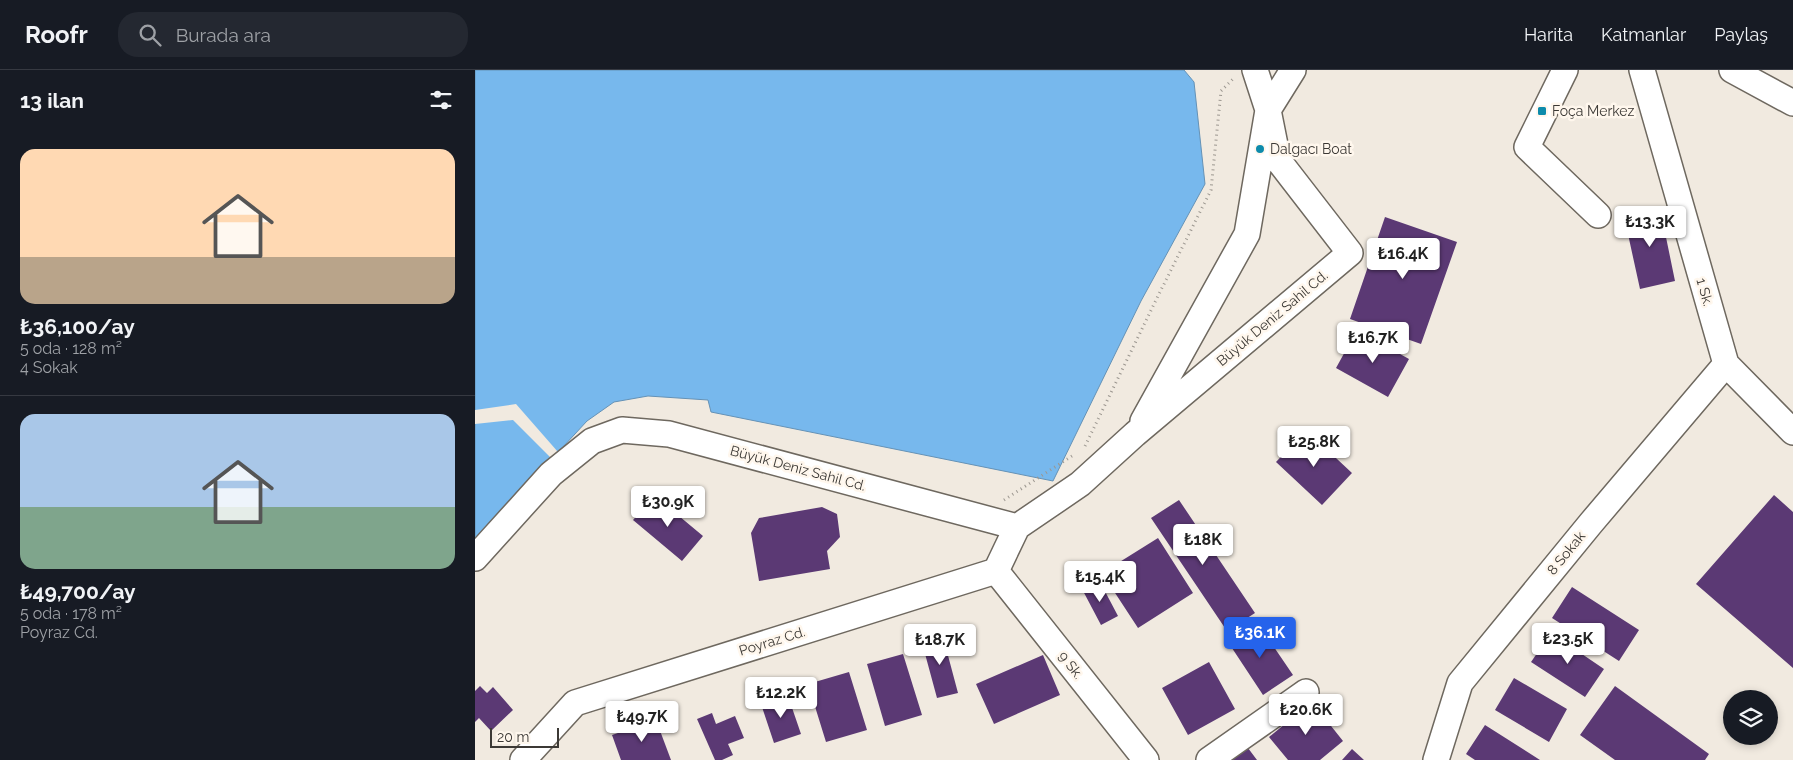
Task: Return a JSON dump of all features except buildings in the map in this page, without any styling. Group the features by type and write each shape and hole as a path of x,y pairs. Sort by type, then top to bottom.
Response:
{"street":[{"name":"Büyük Deniz Sahil Cd.","path":"1135,434 1247,234 1268,110 1293,70"},
{"path":"1565,70 1527,147 1598,215"},
{"name":"1 Sk.","path":"1642,70 1726,364 1793,432"},
{"path":"1732,70 1790,96"},
{"path":"1245,74 1268,110"},
{"name":"Büyük Deniz Sahil Cd.","path":"475,558 551,474 592,441 622,430 669,434 1017,526 1081,484 1135,434 1350,253 1278,160 1268,110"},
{"name":"8 Sokak","path":"1436,760 1460,683 1591,523 1726,364"},
{"path":"997,570 1017,526"},
{"name":"Poyraz Cd.","path":"523,760 575,703 997,570"},
{"name":"9 Sk.","path":"997,570 1146,760"},
{"path":"1209,760 1306,692"}],"path":[{"path":"1084,448 1211,190 1221,91 1245,74"},
{"path":"1017,526 1001,502 1076,454"}],"water":[{"path":"475,70 1184,70 1194,82 1205,184 1141,301 1053,481 711,412 708,400 648,396 614,402 587,421 475,542"}],"pier":[{"path":"516,404 558,452 552,459 513,420 475,424 475,410"}],"place":[{"name":"Foça Merkez","path":"1542,111"},
{"name":"Dalgacı Boat","path":"1260,149"}]}
